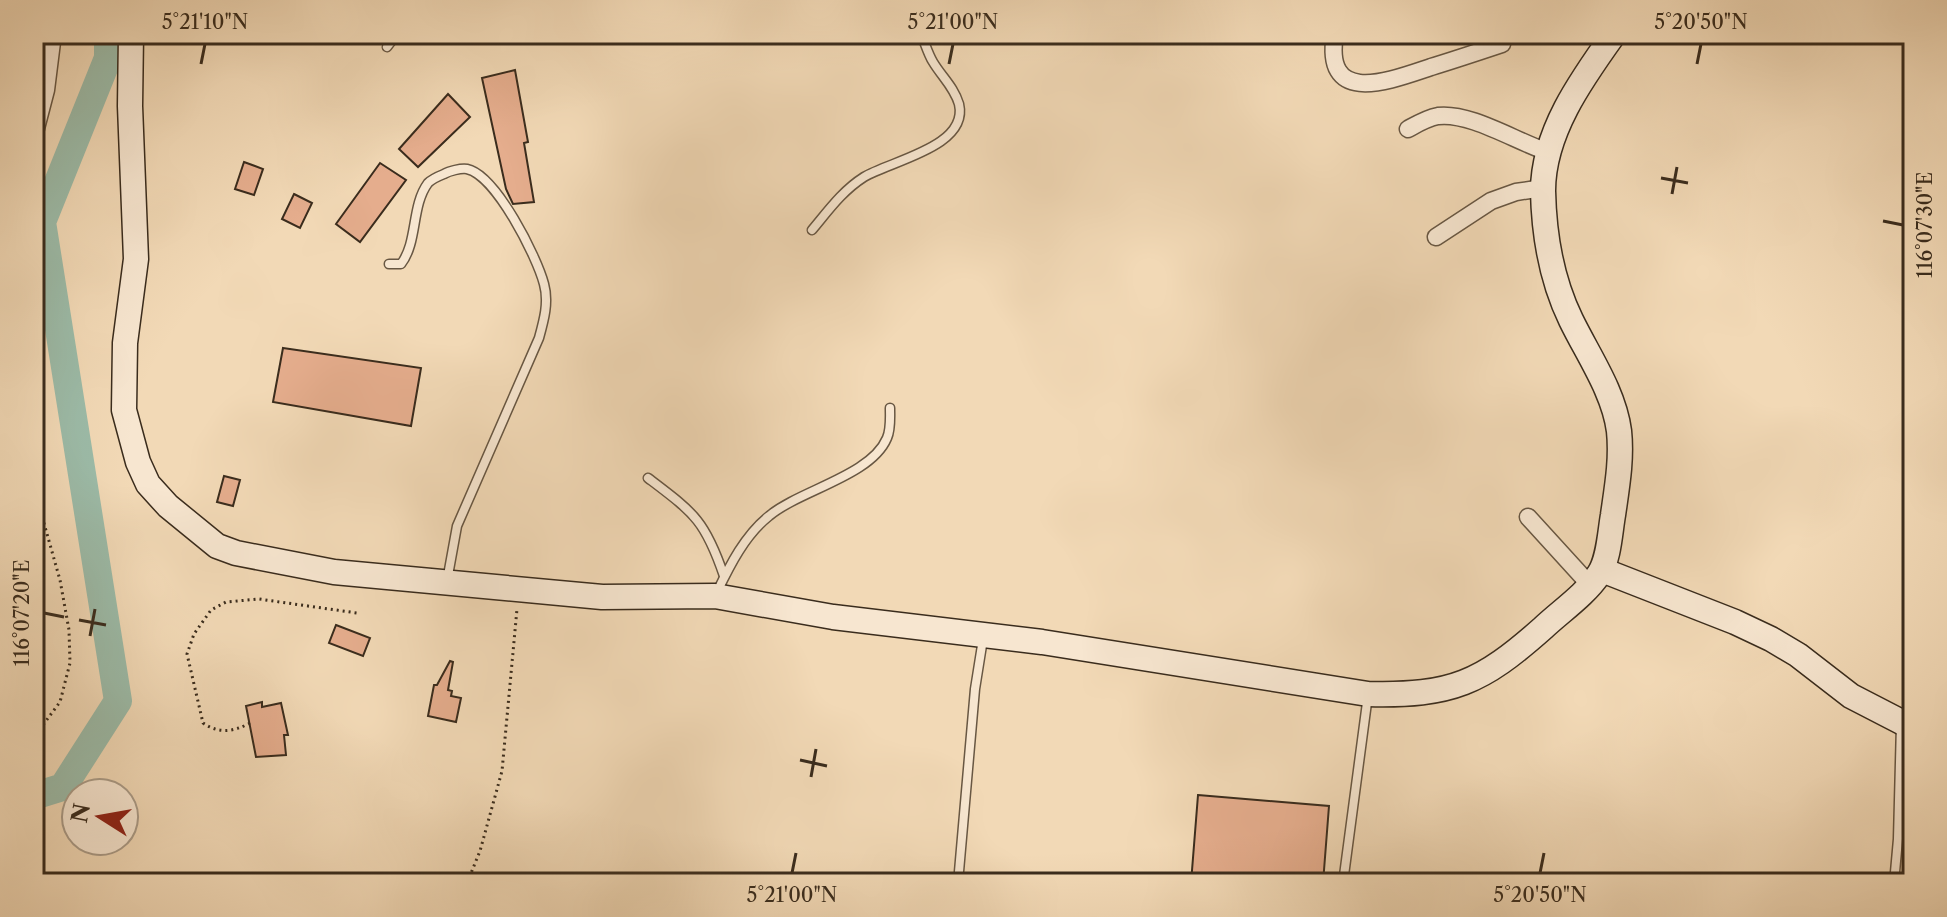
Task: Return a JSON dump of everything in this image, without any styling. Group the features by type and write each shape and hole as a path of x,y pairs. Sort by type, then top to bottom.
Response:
{"street":[{"path":"34,136 46,90 53,34"},
{"path":"131,34 130,106 136,259 125,343 124,410 138,462 148,484 193,529 217,546 236,553 334,572 602,597 720,587 833,617 984,635 1368,694 1403,695 1450,689 1483,675 1517,651 1596,578 1618,484 1621,457 1618,429 1615,413 1592,359 1555,283 1546,245 1543,188 1548,152 1565,110 1614,34"},
{"path":"1335,34 1333,62 1342,76 1357,83 1379,84 1502,44"},
{"path":"1408,129 1431,118 1448,116 1482,125 1548,152"},
{"path":"1436,237 1491,201 1516,192 1543,188"},
{"path":"1528,517 1596,578 1735,622 1771,639 1798,655 1851,696 1907,726"}],"lane":[{"path":"387,47 397,34"},
{"path":"812,230 845,190 868,175 948,137 958,126 960,107 951,85 933,63 921,34"},
{"path":"389,264 401,264 407,256 419,205 429,182 448,171 467,169 486,180 516,221 537,262 545,287 546,312 539,338 457,526 447,582"},
{"path":"720,587 733,559 769,515 854,470 880,450 889,437 890,408"},
{"path":"648,478 697,517 711,538 720,587"},
{"path":"958,883 975,689 984,635"},
{"path":"1343,883 1368,694"},
{"path":"1894,883 1907,726"}],"path":[{"path":"34,488 60,580 69,630 70,663 60,702 34,737"},
{"path":"467,883 480,851 502,771 518,589"},
{"path":"250,723 236,731 223,731 203,723 187,654 194,634 211,610 226,602 259,599 357,613"}],"building":[{"path":"515,70 528,142 524,143 534,202 513,204 506,189 482,78"},
{"path":"448,94 470,117 418,167 399,149"},
{"path":"244,162 263,169 254,195 235,189"},
{"path":"380,163 406,180 360,242 336,224"},
{"path":"294,194 312,203 300,228 282,219"},
{"path":"283,348 421,368 411,426 273,402"},
{"path":"224,476 240,480 233,506 217,502"},
{"path":"336,625 370,638 363,656 329,643"},
{"path":"450,661 453,662 448,690 452,691 451,696 461,698 456,722 428,716 434,685 437,685"},
{"path":"262,702 262,707 281,703 288,735 284,735 286,755 256,757 246,706"},
{"path":"1198,795 1329,806 1323,883 1191,883"}],"waterway":[{"path":"34,796 63,787 118,701 42,222 108,58 108,34"}]}
